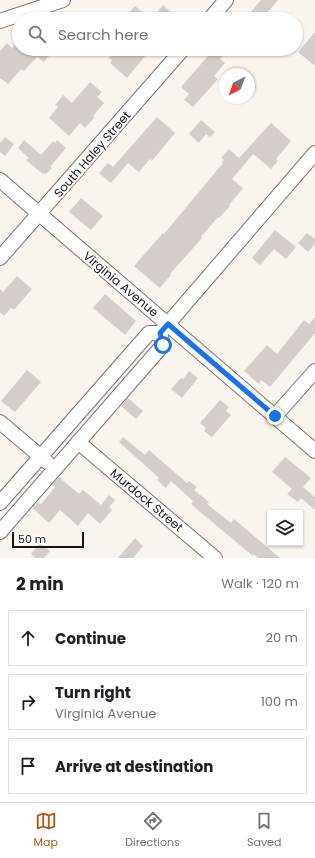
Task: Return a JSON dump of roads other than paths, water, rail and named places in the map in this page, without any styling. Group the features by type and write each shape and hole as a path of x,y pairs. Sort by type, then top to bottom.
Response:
{"street":[{"path":"27,12 63,0"},
{"path":"216,12 226,0"},
{"path":"0,21 12,17"},
{"name":"South Haley Street","path":"0,258 177,56"},
{"path":"0,504 149,333 164,328 315,153"},
{"name":"Virginia Avenue","path":"0,180 164,328 275,416 315,451"},
{"path":"0,532 163,345 164,328"},
{"path":"275,416 315,371"},
{"path":"0,422 54,469"},
{"name":"Murdock Street","path":"78,442 215,558"}]}
